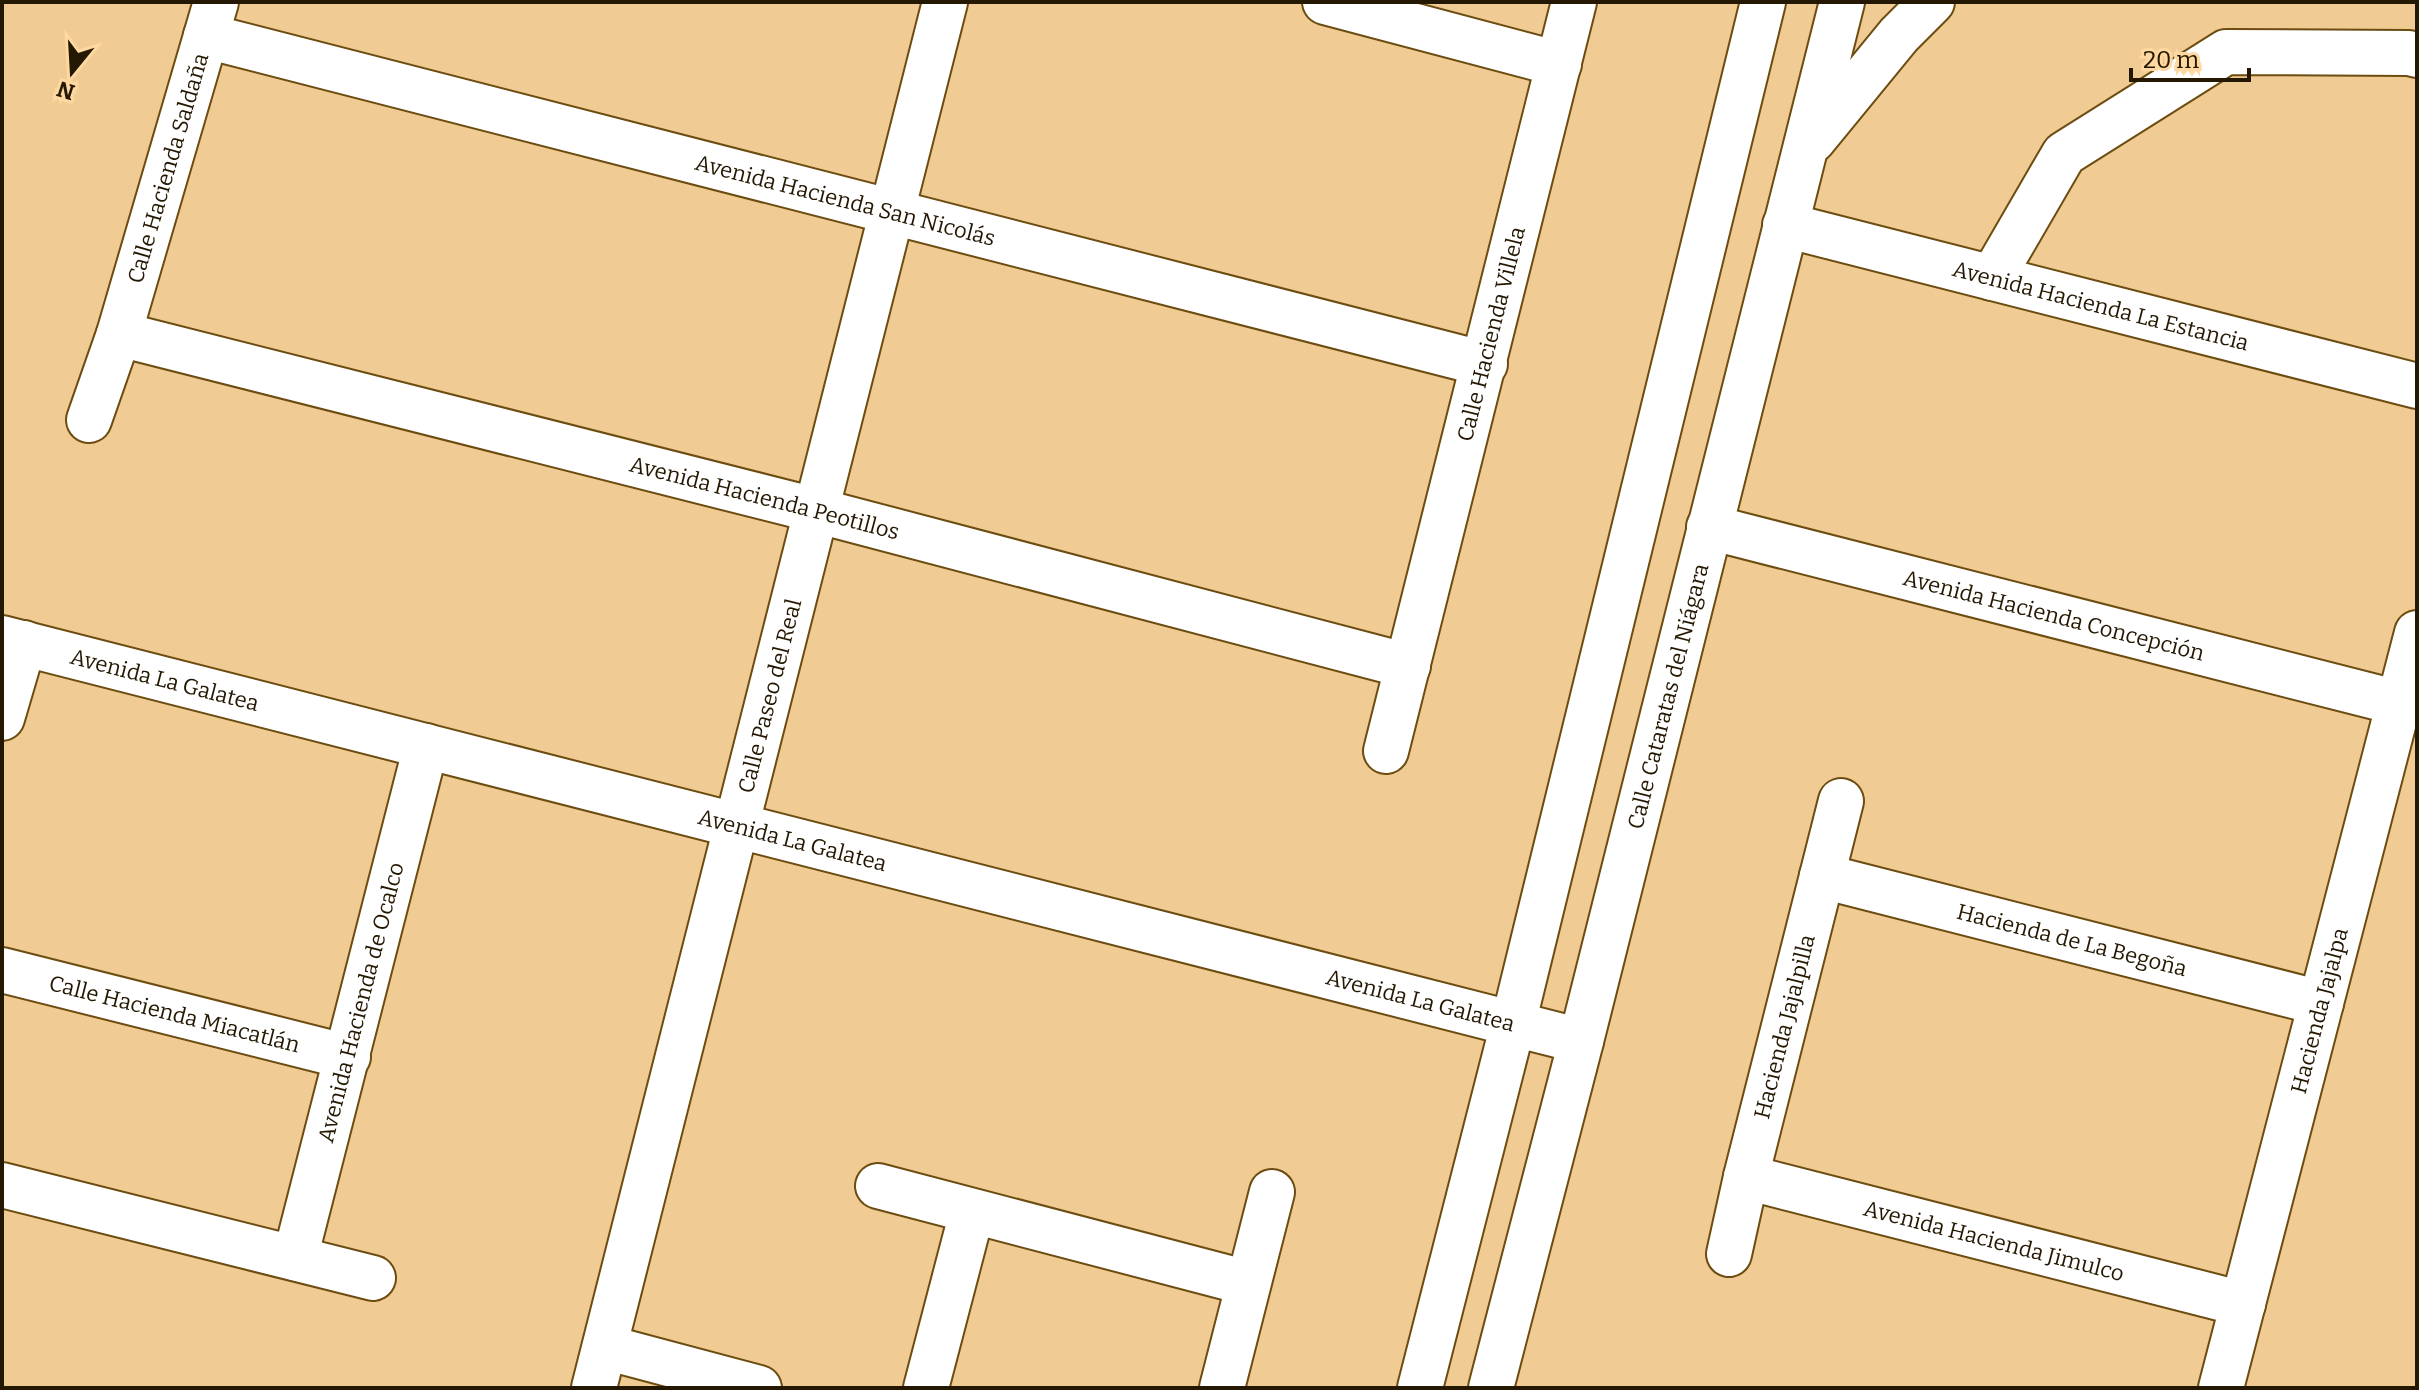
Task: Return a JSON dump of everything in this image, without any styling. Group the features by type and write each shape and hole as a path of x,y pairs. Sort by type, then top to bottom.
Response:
{"street":[{"name":"Calle Paseo del Real","path":"600,1368 945,2"},
{"path":"1325,2 1559,64"},
{"name":"Calle Hacienda Villela","path":"1386,751 1574,2"},
{"path":"1420,1388 1513,1024 1763,2"},
{"name":"Calle Cataratas del Niágara","path":"1491,1388 1842,2"},
{"path":"1804,151 1899,35 1932,2"},
{"name":"Avenida Hacienda San Nicolás","path":"211,19 891,211 1485,364"},
{"name":"Calle Hacienda Saldaña","path":"89,420 119,334 211,19"},
{"path":"1992,278 2064,154 2226,52 2417,55"},
{"name":"Avenida Hacienda La Estancia","path":"1785,225 2417,386"},
{"name":"Avenida Hacienda Peotillos","path":"119,334 815,510 1408,666"},
{"name":"Avenida Hacienda Concepción","path":"1709,527 2399,703"},
{"name":"Hacienda Jajalpa","path":"2221,1388 2417,633"},
{"path":"2,718 13,641"},
{"name":"Avenida La Galatea","path":"13,641 1581,1041"},
{"name":"Avenida Hacienda de Ocalco","path":"295,1258 426,746"},
{"name":"Hacienda Jajalpilla","path":"1729,1254 1841,801"},
{"name":"Hacienda de La Begoña","path":"1822,876 2321,1003"},
{"name":"Calle Hacienda Miacatlán","path":"2,970 348,1057"},
{"name":"Avenida Hacienda Jimulco","path":"1746,1177 2243,1304"},
{"path":"2,1185 373,1278"},
{"path":"878,1186 1248,1283"},
{"path":"1222,1388 1272,1192"},
{"path":"926,1388 972,1212"},
{"path":"600,1368 759,1388"}]}
